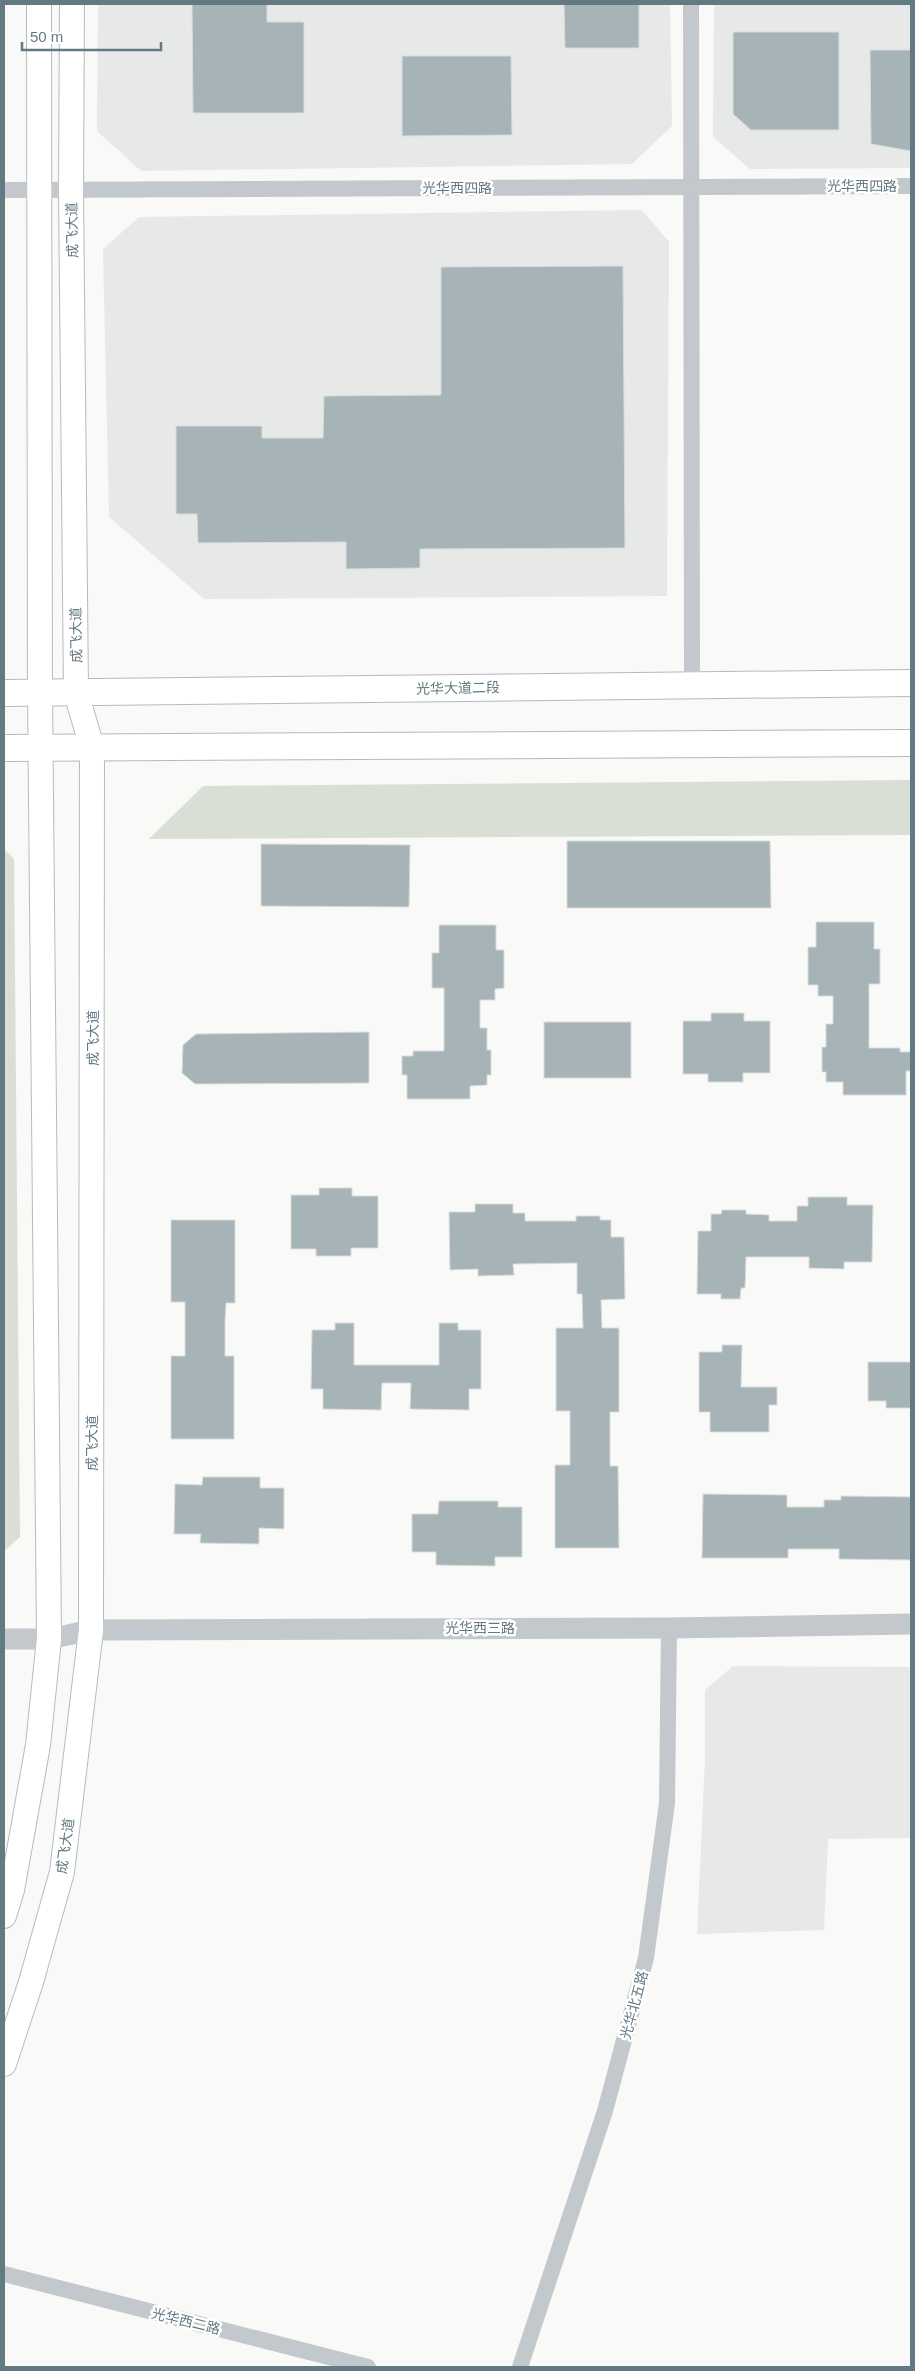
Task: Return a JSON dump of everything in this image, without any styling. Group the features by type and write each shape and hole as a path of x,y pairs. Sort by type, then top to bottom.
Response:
{"main road":[{"path":"4,1916 12,1890 38,1745 49,1639 40,748 37,190 39,4"},
{"name":"成飞大道","path":"4,2064 31,1982 62,1872 91,1630 92,747 76,693 71,190 72,4"},
{"name":"光华大道二段","path":"4,693 911,683"},
{"path":"4,748 911,742"}],"street":[{"path":"691,4 692,686"},
{"name":"光华西四路","path":"4,190 911,186"},
{"name":"光华西三路","path":"4,1639 49,1639 91,1630 669,1628 911,1624"},
{"name":"光华北五路","path":"520,2367 605,2111 646,1958 667,1803 669,1628"},
{"name":"光华西二路","path":"4,2274 368,2367"}],"shaded area":[{"path":"98,4 670,4 672,126 632,164 141,171 97,131"},
{"path":"714,4 911,4 911,168 750,169 713,137"},
{"path":"642,210 669,242 667,596 204,599 109,517 103,249 139,217"},
{"path":"911,780 911,835 149,839 203,786"},
{"path":"4,849 14,859 20,1537 4,1551"},
{"path":"733,1666 911,1667 911,1838 828,1839 824,1930 697,1934 705,1758 705,1690"}],"building":[{"path":"192,4 267,4 267,22 304,22 304,113 193,113"},
{"path":"564,4 639,4 639,48 565,48"},
{"path":"733,32 839,32 839,130 751,130 733,114"},
{"path":"870,50 911,50 911,151 871,144"},
{"path":"402,56 511,56 512,135 402,136"},
{"path":"623,266 625,548 420,549 420,568 346,569 346,542 198,543 197,514 176,514 176,426 262,426 262,438 323,438 324,396 441,395 441,267"},
{"path":"567,841 770,841 771,908 567,908"},
{"path":"261,844 410,845 409,907 261,906"},
{"path":"816,922 874,922 874,949 880,949 880,984 869,984 869,1048 900,1048 900,1052 911,1052 911,1071 906,1071 906,1095 843,1095 843,1082 826,1082 826,1072 822,1072 822,1047 826,1047 826,1024 833,1024 833,996 818,996 818,985 808,985 808,947 816,947"},
{"path":"439,925 496,925 496,950 504,950 504,988 495,989 495,1000 480,1000 480,1028 487,1028 487,1050 491,1050 491,1075 487,1075 487,1085 470,1086 470,1099 407,1099 407,1075 402,1075 402,1056 413,1056 413,1051 444,1051 444,988 432,988 432,953 439,953"},
{"path":"711,1013 744,1013 744,1021 770,1021 770,1073 743,1073 743,1082 708,1082 708,1074 683,1074 683,1021 711,1021"},
{"path":"544,1022 631,1022 631,1078 544,1078"},
{"path":"369,1032 369,1083 195,1084 182,1073 183,1045 196,1034"},
{"path":"319,1188 352,1188 352,1196 378,1196 378,1248 351,1248 351,1256 316,1256 316,1249 291,1249 291,1195 319,1195"},
{"path":"808,1197 847,1197 847,1205 873,1205 872,1262 844,1262 844,1269 809,1268 809,1257 746,1257 745,1288 741,1288 740,1299 721,1299 721,1294 697,1294 698,1231 711,1231 711,1214 721,1214 722,1210 746,1210 746,1214 769,1215 769,1221 797,1221 797,1206 808,1206"},
{"path":"475,1204 513,1204 513,1213 525,1213 525,1221 576,1221 576,1216 600,1216 600,1220 611,1220 611,1237 624,1237 625,1299 601,1300 602,1328 619,1328 619,1412 610,1412 610,1466 618,1466 619,1548 555,1548 555,1465 570,1465 570,1411 556,1411 556,1328 583,1328 582,1294 577,1294 577,1263 513,1264 514,1275 478,1276 478,1269 450,1270 449,1212 475,1212"},
{"path":"171,1220 235,1220 235,1303 226,1303 225,1322 225,1356 234,1356 234,1439 171,1439 171,1356 185,1356 185,1302 171,1302"},
{"path":"335,1323 354,1323 354,1365 439,1365 439,1323 458,1323 458,1330 481,1330 481,1389 469,1389 469,1410 410,1409 411,1383 382,1383 381,1410 323,1409 323,1389 311,1389 312,1330 335,1330"},
{"path":"722,1345 742,1345 741,1387 777,1387 777,1405 769,1405 769,1432 710,1432 710,1412 699,1412 699,1352 722,1352"},
{"path":"868,1362 911,1362 911,1408 886,1408 886,1401 868,1401"},
{"path":"203,1477 260,1477 260,1488 284,1488 284,1529 259,1528 259,1544 200,1543 201,1534 174,1534 175,1484 202,1485"},
{"path":"703,1494 787,1495 787,1507 824,1507 824,1500 841,1500 841,1496 911,1497 911,1560 839,1559 839,1549 788,1549 788,1558 702,1558"},
{"path":"439,1501 498,1501 498,1507 522,1507 522,1557 495,1557 495,1566 436,1565 436,1552 412,1552 412,1514 438,1514"}]}
